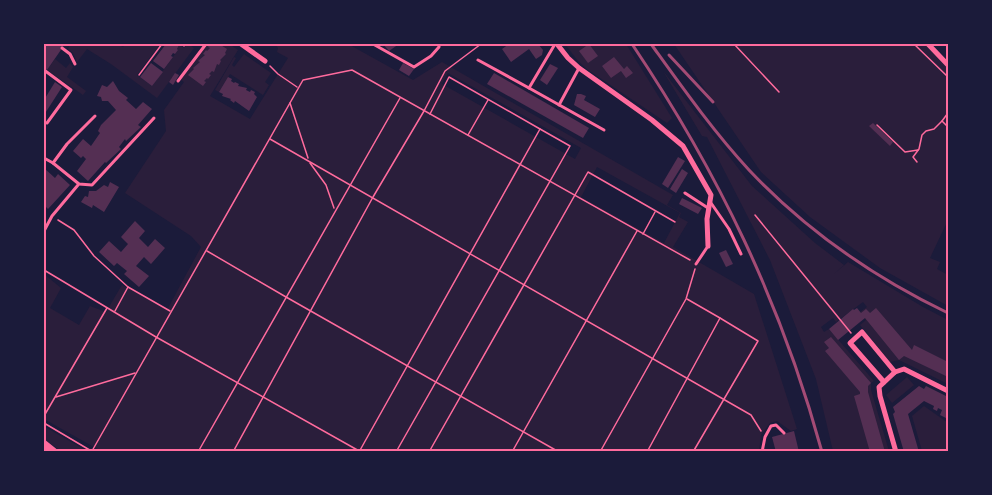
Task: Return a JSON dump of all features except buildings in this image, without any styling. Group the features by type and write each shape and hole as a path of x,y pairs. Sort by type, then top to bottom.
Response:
{"main road":[{"path":"44,444 54,452"}],"street":[{"path":"242,44 265,62"},
{"path":"556,44 579,68 676,138 683,146 711,195 707,219 708,246"},
{"path":"928,44 948,65"},
{"path":"884,382 850,343 862,332 895,372"},
{"path":"896,452 879,387 895,372 904,369 948,391"}],"lane":[{"path":"178,81 206,44"},
{"path":"373,44 414,67 431,56 439,44"},
{"path":"529,88 556,44"},
{"path":"62,48 70,54 75,64"},
{"path":"478,60 604,130"},
{"path":"559,105 579,68"},
{"path":"44,70 71,90 47,123"},
{"path":"53,163 67,144 95,116"},
{"path":"44,158 79,184 92,185 154,118"},
{"path":"44,231 52,216 79,184"},
{"path":"685,193 710,206 729,229 741,254"},
{"path":"696,264 708,246"},
{"path":"762,452 765,437 771,426 776,425 784,433"}],"path":[{"path":"139,75 162,44"},
{"path":"233,452 445,71 481,44"},
{"path":"734,44 780,92"},
{"path":"914,44 948,78"},
{"path":"265,62 297,88"},
{"path":"44,423 92,451 297,88 303,80 352,70 696,264 686,298 600,452"},
{"path":"396,452 570,146 449,77 430,114"},
{"path":"198,452 400,97"},
{"path":"468,135 488,99"},
{"path":"290,101 308,160 326,185 335,209"},
{"path":"917,162 913,158 919,149 922,135 934,129 948,113"},
{"path":"942,121 948,127"},
{"path":"877,125 905,152 919,149"},
{"path":"44,270 156,337 360,451 540,129"},
{"path":"270,139 751,415 765,437"},
{"path":"429,452 588,172 675,222"},
{"path":"643,234 655,211"},
{"path":"755,215 856,338"},
{"path":"52,216 74,231 94,256 128,287 170,311"},
{"path":"512,452 637,230"},
{"path":"206,250 559,452"},
{"path":"114,312 128,287"},
{"path":"686,298 758,341 693,452"},
{"path":"44,416 107,308"},
{"path":"646,452 720,318"},
{"path":"56,397 135,373"}],"shaded area":[{"path":"70,44 117,44 123,47 126,44 160,44 137,75 152,86 178,50 179,45 184,48 188,44 194,48 157,98 87,49 77,62 73,53 68,49"},
{"path":"208,44 229,44 238,50 210,96 250,119 288,58 277,52 278,48 275,44 348,44 413,80 442,62 673,195 667,205 681,213 679,217 688,222 673,247 754,294 797,429 791,431 777,421 770,423 761,435 759,452 101,451 44,419 44,274 61,288 50,308 79,325 90,306 106,312 122,285 167,310 201,247 191,236 125,193 166,131 164,110 184,82 181,80","holes":["448,73 581,148 575,159 442,84","597,167 680,213 664,243 581,197"]},
{"path":"565,44 626,44 672,118 667,123 588,70"},
{"path":"674,44 928,44 948,65 948,220 930,258 940,262 937,269 948,275 948,306 880,268 810,217 761,172"},
{"path":"244,54 271,73 265,82 269,85 263,95 230,74 219,92 215,90 234,57 236,58 232,65 234,67"},
{"path":"55,59 66,68 70,63 73,67 67,77 86,91 83,95 47,70"},
{"path":"663,71 752,186 815,243 844,265 834,274 848,262 948,320 948,384 899,360 890,362 860,325 866,320 860,312 867,307 863,302 836,322 833,318 821,327 824,332 829,329 874,381 871,383 871,390 889,451 833,451 816,379 770,260 707,137 702,136"},
{"path":"907,377 914,385 892,403 886,395"},
{"path":"924,406 948,423 948,451 922,451 912,416"},
{"path":"44,427 87,451 61,451 44,439"}],"railway":[{"path":"632,44 692,141 744,240 787,343 822,452"},
{"path":"651,44 723,140 749,170 793,212 842,251 868,268 948,313"},
{"path":"669,55 713,102"}]}
